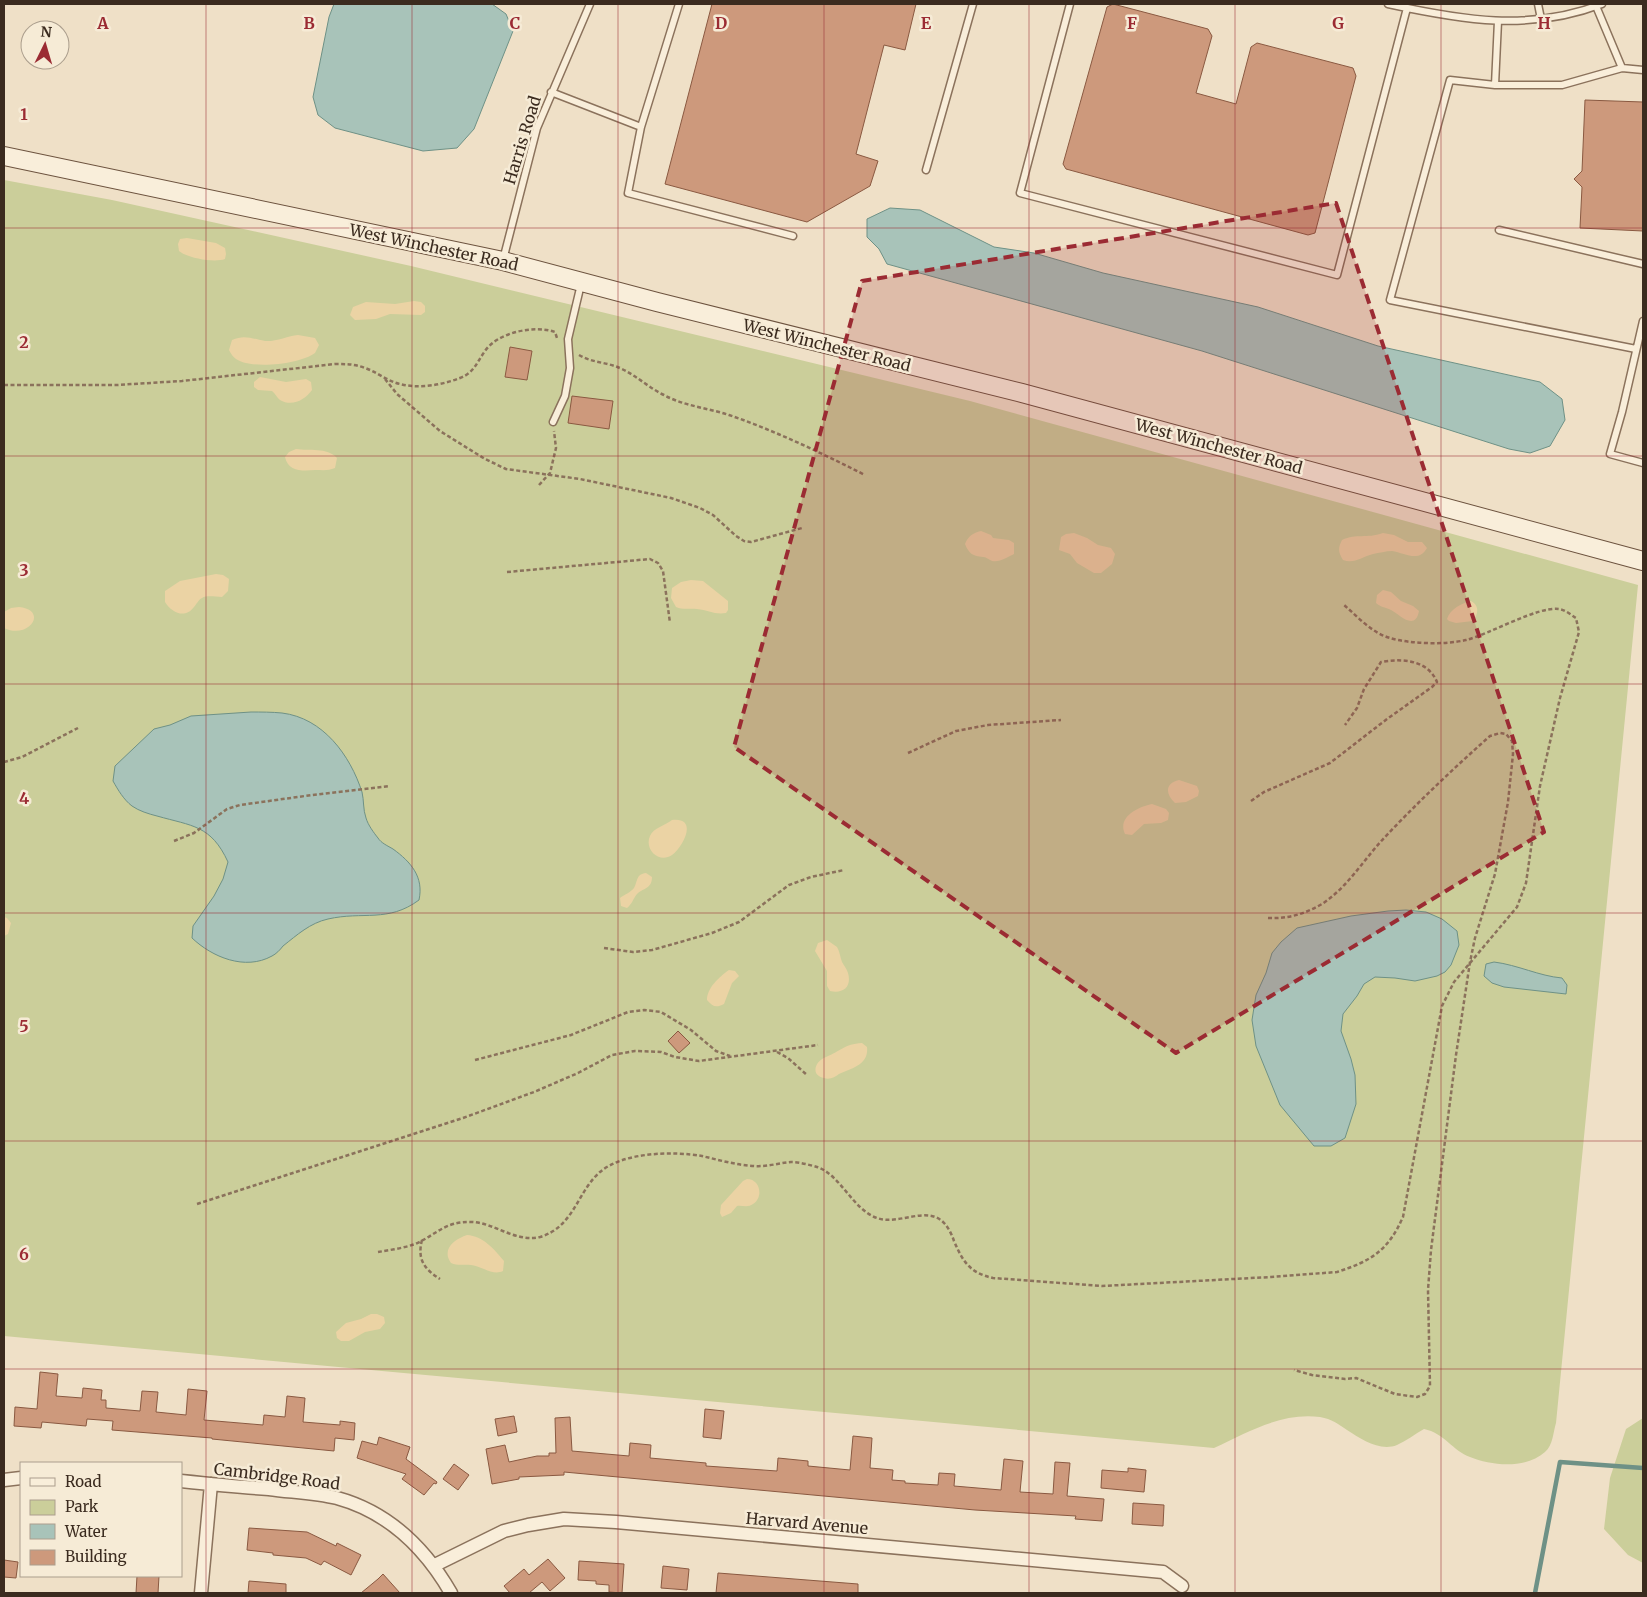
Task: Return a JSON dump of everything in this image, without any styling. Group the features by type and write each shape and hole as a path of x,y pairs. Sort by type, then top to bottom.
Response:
{"main road":[{"name":"West Winchester Road","path":"4,156 503,261 1022,393 1643,561"}],"street":[{"path":"4,1480 20,1478"},
{"name":"Cambridge Road","path":"182,1482 304,1493 336,1498 354,1504 370,1511 398,1528 421,1549 451,1593"},
{"path":"201,1593 211,1484"},
{"name":"Harvard Avenue","path":"433,1566 504,1531 564,1519 616,1522 1163,1572 1182,1586"}],"lane":[{"name":"Harris Road","path":"503,261 537,128 590,4"},
{"path":"679,4 641,127 628,193 793,236"},
{"path":"926,170 973,4"},
{"path":"1070,4 1020,193 1337,275 1407,8"},
{"path":"1388,4 1478,20 1521,22 1564,16 1599,5 1622,68"},
{"path":"1538,4 1541,19"},
{"path":"1496,85 1498,21"},
{"path":"1636,349 1390,300 1450,80 1496,85 1562,85 1622,68 1643,70"},
{"path":"552,92 641,127"},
{"path":"1499,230 1643,264"},
{"path":"553,422 565,396 570,368 568,338 581,282"},
{"path":"1643,321 1622,412 1610,454 1643,463"}],"path":[{"path":"4,385 117,384 182,381 335,364 354,364 367,368 399,384 417,386 444,383 468,375 478,363 485,349 496,340 514,333 547,330 555,332 557,338 568,348 586,360 607,363 623,369 664,396 730,416 786,438 865,475"},
{"path":"384,378 397,394 440,431 485,459 506,469 606,484 678,501 700,508 713,515 744,541 752,542 802,528"},
{"path":"539,485 550,473 556,448 553,422"},
{"path":"507,572 650,559 658,563 663,571 670,623"},
{"path":"378,1252 422,1240 440,1229 456,1223 478,1222 527,1238 539,1237 554,1231 566,1220 593,1180 610,1165 632,1157 679,1154 755,1166 794,1162 819,1167 830,1175 867,1214 889,1220 926,1215 938,1218 949,1229 964,1261 971,1269 980,1275 993,1278 1102,1286 1279,1277 1337,1272 1373,1258 1384,1249 1396,1234 1403,1217 1442,1006 1454,982 1516,907 1526,883 1540,786 1560,698 1579,632 1576,618 1559,609 1542,611 1490,633 1464,640 1428,643 1389,638 1370,628 1344,605"},
{"path":"1251,801 1264,792 1330,763 1387,718 1432,687 1437,682 1434,674 1424,666 1409,661 1392,660 1382,662 1364,689 1357,708 1345,725"},
{"path":"908,753 956,732 988,725 1061,720"},
{"path":"4,762 22,757 78,728"},
{"path":"1268,918 1284,919 1303,913 1322,903 1341,888 1384,838 1478,746 1490,736 1500,732 1506,734 1512,741 1513,754 1508,802 1495,874 1475,938 1470,962 1431,1250 1428,1290 1430,1386 1425,1394 1417,1398 1396,1394 1356,1378 1345,1379 1312,1375 1294,1370"},
{"path":"174,841 194,833 227,809 240,805 390,786"},
{"path":"604,948 633,952 652,950 712,934 739,922 789,885 810,877 844,870"},
{"path":"475,1060 571,1035 628,1012 644,1010 661,1012 691,1030 716,1050 734,1057"},
{"path":"197,1204 463,1118 543,1088 578,1073 612,1055 635,1051 661,1052 675,1057 699,1061 818,1045"},
{"path":"776,1051 788,1058 807,1075"},
{"path":"422,1240 420,1249 422,1261 428,1272 440,1279"}],"highlighted area":[{"path":"1336,203 1544,832 1176,1053 734,747 862,281"}],"green space":[{"path":"4,180 112,200 411,266 970,401 1638,585 1556,1423 1548,1449 1528,1461 1498,1464 1479,1460 1464,1454 1437,1434 1424,1429 1404,1442 1391,1447 1384,1447 1364,1441 1328,1419 1306,1416 1279,1420 1214,1448 4,1336"},
{"path":"1643,1418 1643,1563 1628,1555 1604,1529 1610,1478 1626,1429"}],"sand":[{"path":"187,238 216,243 225,248 225,259 208,260 183,254 179,251 178,244 180,239"},
{"path":"414,301 421,302 425,306 425,312 421,315 390,314 376,319 355,320 350,315 353,307 366,302 395,304"},
{"path":"298,335 315,338 319,345 315,353 288,363 264,365 243,362 235,358 229,350 232,340 237,338 245,337 269,341"},
{"path":"260,377 286,382 306,379 311,382 312,390 306,397 294,403 285,402 279,399 272,391 258,390 254,387 254,382"},
{"path":"296,449 328,452 337,458 335,468 328,470 297,470 289,466 285,457 289,452"},
{"path":"981,531 991,535 993,538 1009,540 1014,543 1014,554 1002,560 993,561 972,554 965,544 971,535"},
{"path":"1074,533 1098,545 1111,548 1115,554 1112,564 1101,573 1094,573 1077,563 1070,554 1059,550 1061,537"},
{"path":"1383,533 1394,535 1408,542 1422,542 1427,548 1424,553 1416,556 1390,551 1373,554 1354,561 1343,560 1340,555 1339,550 1342,540"},
{"path":"216,574 223,575 229,579 228,591 222,597 204,597 190,611 183,614 175,612 165,602 165,591 180,581"},
{"path":"691,580 703,581 728,601 726,613 676,607 671,598 672,588 681,582"},
{"path":"1383,590 1391,592 1401,601 1413,606 1419,611 1417,617 1414,620 1406,620 1376,603 1377,595"},
{"path":"1471,601 1477,608 1473,621 1456,623 1447,619 1457,607"},
{"path":"11,608 28,609 33,613 32,623 21,630 13,631 4,628 4,612"},
{"path":"1179,780 1197,786 1198,796 1186,802 1175,803 1169,796 1168,789 1174,781"},
{"path":"1152,804 1166,809 1169,813 1168,820 1161,823 1144,824 1132,835 1125,834 1123,828 1126,818 1135,810"},
{"path":"672,820 680,820 685,823 686,833 684,840 676,851 672,855 662,858 651,850 649,846 650,836 657,829"},
{"path":"646,873 652,877 652,881 647,888 637,894 627,908 621,906 620,898 633,889 639,876"},
{"path":"4,917 11,923 8,934 4,936"},
{"path":"827,940 837,947 849,978 845,988 835,992 830,991 827,986 827,971 815,951 818,943"},
{"path":"729,970 735,971 739,976 732,983 724,1004 713,1005 707,1000 709,991 718,979"},
{"path":"862,1043 867,1047 867,1053 859,1065 826,1079 817,1074 817,1065 822,1059 847,1046"},
{"path":"747,1179 758,1185 759,1197 753,1204 737,1206 731,1213 722,1217 720,1213 721,1205"},
{"path":"467,1235 478,1238 492,1248 504,1261 503,1271 491,1272 475,1266 451,1263 448,1253 451,1245"},
{"path":"371,1314 384,1317 385,1323 380,1329 365,1332 349,1341 341,1341 337,1338 336,1332 346,1323"}],"water":[{"path":"334,4 492,4 506,14 513,31 474,129 457,148 423,151 335,128 318,115 313,97 329,17"},
{"path":"890,208 920,210 994,247 1034,253 1103,273 1258,307 1378,346 1540,382 1562,399 1565,420 1550,446 1530,453 1509,449 1202,351 887,264 879,249 867,237 867,219"},
{"path":"251,712 282,713 297,716 322,730 333,741 342,752 357,778 362,792 365,815 371,829 381,841 405,859 415,871 420,884 419,900 397,912 341,917 321,921 310,926 273,955 251,962 229,960 219,956 192,938 193,926 214,896 223,879 228,862 215,841 199,829 144,812 129,804 113,781 115,766 154,729 170,725 191,716"},
{"path":"1406,910 1426,912 1442,919 1457,931 1459,945 1451,965 1445,972 1437,976 1415,981 1375,977 1364,984 1343,1014 1341,1031 1355,1075 1356,1104 1345,1138 1331,1146 1314,1146 1280,1105 1256,1046 1252,1020 1256,995 1266,973 1272,953 1297,928 1351,916"},
{"path":"1494,962 1562,978 1567,985 1566,994 1504,987 1492,983 1484,976 1486,964"}],"building":[{"path":"712,4 916,4 905,50 884,45 856,154 878,161 870,186 807,222 665,184"},
{"path":"1113,4 1208,29 1212,36 1196,93 1236,104 1251,47 1257,43 1353,68 1356,76 1315,233 1308,235 1066,169 1063,164 1107,7"},
{"path":"1585,100 1643,102 1643,231 1580,228 1582,187 1574,179 1582,171"},
{"path":"510,347 532,351 527,380 505,377"},
{"path":"572,396 613,401 609,429 568,423"},
{"path":"678,1031 690,1043 679,1053 668,1041"},
{"path":"40,1372 58,1374 56,1396 82,1398 83,1388 102,1390 101,1400 106,1400 106,1408 140,1411 142,1391 158,1392 156,1412 186,1415 188,1389 207,1391 204,1420 263,1425 264,1415 285,1417 287,1396 305,1398 303,1422 340,1425 340,1421 355,1423 354,1440 335,1438 334,1451 112,1430 113,1421 87,1419 86,1426 42,1422 41,1428 14,1426 15,1407 37,1409"},
{"path":"705,1409 724,1411 721,1439 703,1437"},
{"path":"514,1416 517,1432 498,1436 495,1419"},
{"path":"570,1417 572,1451 629,1456 630,1443 651,1445 650,1458 706,1463 706,1466 777,1471 778,1458 808,1461 808,1466 850,1470 853,1436 872,1438 870,1468 893,1470 892,1480 905,1481 905,1483 938,1485 939,1473 955,1474 954,1486 1001,1490 1004,1459 1023,1461 1020,1492 1053,1494 1055,1462 1070,1463 1067,1496 1104,1499 1102,1521 1075,1519 1076,1516 975,1510 564,1472 564,1475 519,1477 519,1479 492,1484 486,1449 505,1445 509,1462 537,1456 549,1456 549,1453 556,1453 555,1418"},
{"path":"379,1437 410,1447 406,1459 437,1482 436,1484 434,1483 424,1495 402,1479 406,1474 357,1458 362,1441 377,1445"},
{"path":"454,1464 469,1475 458,1490 443,1479"},
{"path":"1128,1468 1146,1470 1144,1492 1101,1488 1102,1470 1128,1472"},
{"path":"1133,1503 1164,1505 1163,1526 1132,1524"},
{"path":"249,1528 307,1532 336,1546 337,1543 361,1555 351,1575 324,1561 321,1565 306,1558 247,1550"},
{"path":"548,1559 565,1578 550,1591 542,1582 529,1593 510,1593 504,1586 524,1569 529,1575"},
{"path":"4,1560 18,1562 16,1578 4,1577"},
{"path":"579,1561 624,1564 622,1593 609,1592 609,1585 596,1584 596,1581 578,1580"},
{"path":"663,1566 689,1569 687,1590 661,1588"},
{"path":"718,1573 858,1584 858,1593 716,1593"},
{"path":"383,1574 400,1593 361,1593 378,1579"},
{"path":"137,1577 159,1577 158,1593 136,1593"},
{"path":"249,1581 286,1584 286,1593 248,1593"}],"waterway":[{"path":"1535,1593 1560,1462 1643,1468"}]}
